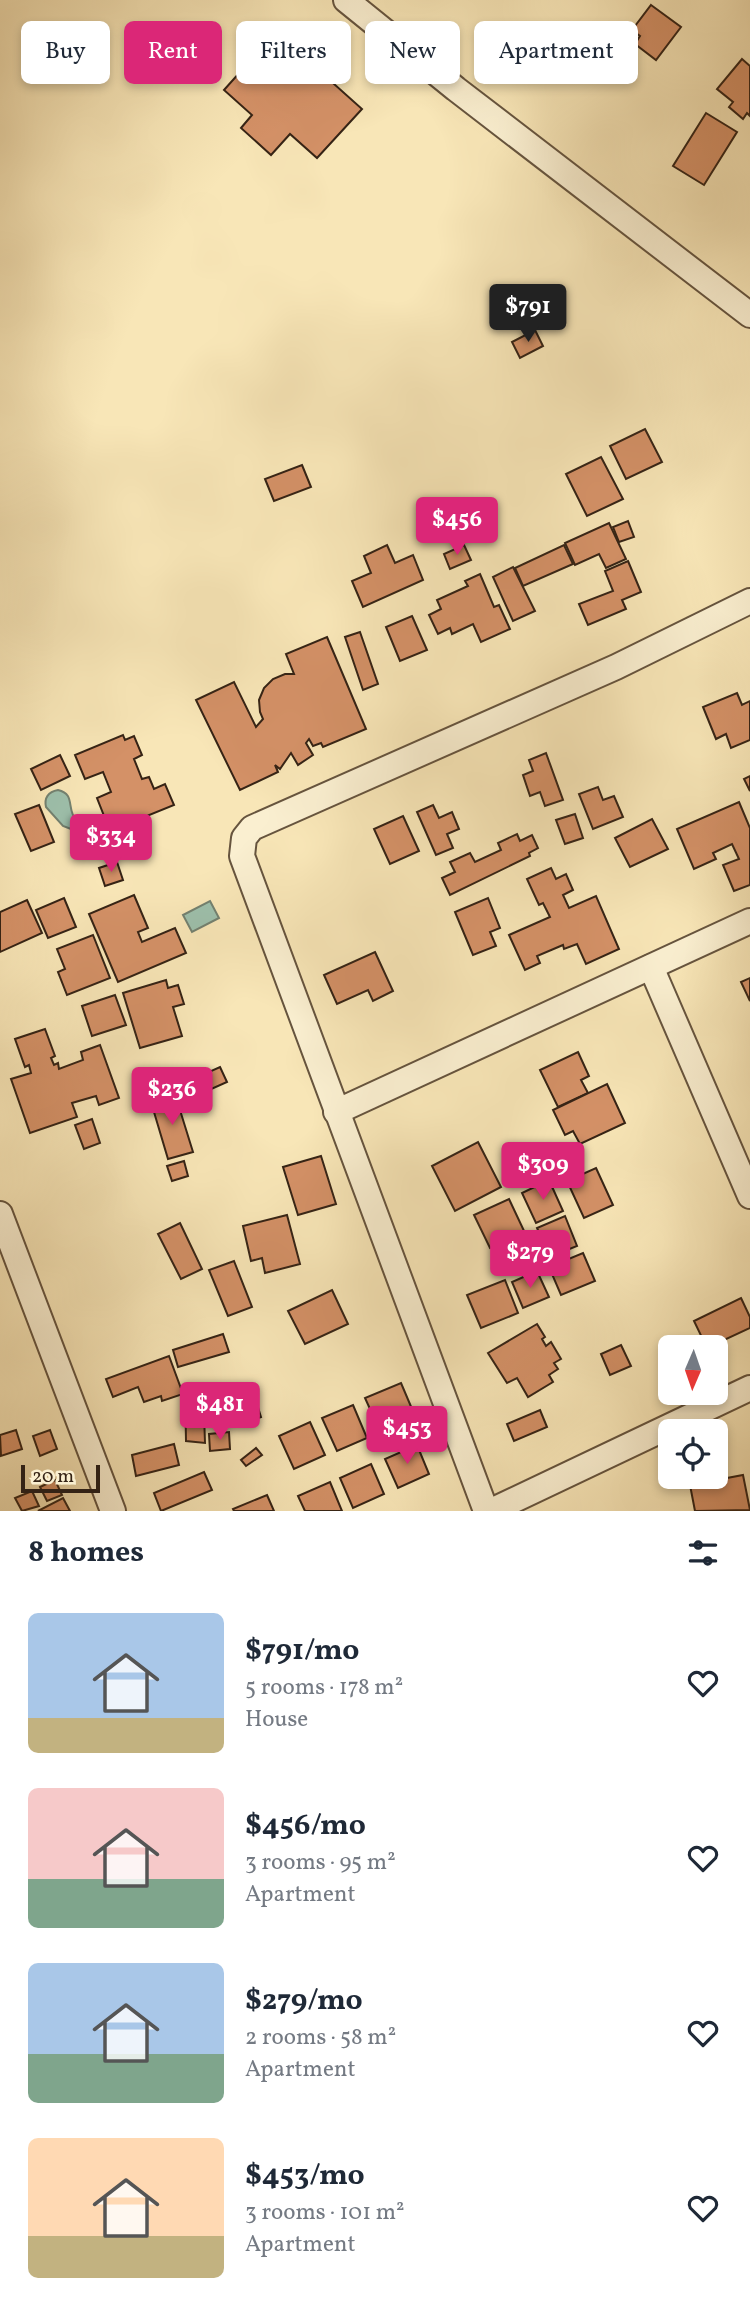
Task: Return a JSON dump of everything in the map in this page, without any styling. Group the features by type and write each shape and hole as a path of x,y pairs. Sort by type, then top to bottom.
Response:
{"street":[{"path":"346,0 456,89 750,315"},
{"path":"750,601 616,667 252,828 243,838 242,856 336,1112 489,1511 750,1388"},
{"path":"336,1112 750,921"},
{"path":"651,967 750,1196"},
{"path":"0,1214 55,1365 113,1511"}],"shaded area":[{"path":"58,790 69,798 76,820 71,829 63,826 46,807 48,796"},
{"path":"210,901 219,918 192,932 183,915"}],"building":[{"path":"651,5 681,27 656,60 638,46 638,22"},
{"path":"742,59 750,66 750,116 747,113 743,119 729,107 733,102 717,89"},
{"path":"236,77 236,84 334,84 362,109 317,158 290,134 271,155 241,128 252,115 224,90"},
{"path":"706,113 737,132 704,185 673,166"},
{"path":"535,330 543,346 520,358 512,342"},
{"path":"645,429 662,462 626,479 610,446"},
{"path":"601,457 623,499 587,516 566,474"},
{"path":"302,465 311,487 274,501 265,479"},
{"path":"628,521 634,537 619,542 613,527"},
{"path":"609,523 626,559 606,568 599,554 575,565 565,543"},
{"path":"387,545 395,563 413,555 423,580 363,607 352,581 371,573 364,556"},
{"path":"464,545 471,560 450,569 444,554"},
{"path":"564,545 573,564 523,586 515,568"},
{"path":"628,561 641,592 622,600 626,609 588,625 579,604 613,591 605,571"},
{"path":"513,567 535,611 513,621 493,577"},
{"path":"480,574 494,607 499,605 510,629 481,642 473,624 452,634 450,628 438,634 429,615 441,609 437,600 468,586 465,581"},
{"path":"412,616 427,650 400,661 386,627"},
{"path":"360,632 378,684 363,690 345,637"},
{"path":"327,637 366,729 323,747 321,743 313,746 309,739 306,743 313,755 298,765 291,753 280,769 275,765 278,772 240,790 196,700 234,682 256,727 263,719 259,700 264,688 273,679 294,674 286,654"},
{"path":"737,693 742,705 750,701 750,740 731,748 726,734 716,739 703,707"},
{"path":"123,735 125,740 134,736 142,755 134,759 142,779 149,777 154,789 165,784 174,805 110,831 97,798 111,792 103,772 85,779 75,755"},
{"path":"546,753 563,800 545,806 540,792 530,796 523,775 533,771 529,760"},
{"path":"60,755 70,776 41,790 31,769"},
{"path":"750,776 750,791 744,779"},
{"path":"598,787 603,800 614,796 623,817 593,829 579,794"},
{"path":"739,802 750,828 750,885 734,891 723,865 739,859 732,844 713,853 716,859 694,869 677,829"},
{"path":"39,805 54,842 31,851 15,814"},
{"path":"433,805 439,818 452,812 459,829 447,834 453,848 436,855 417,812"},
{"path":"575,814 583,838 565,844 556,820"},
{"path":"403,816 419,851 390,864 374,829"},
{"path":"652,819 668,849 630,867 615,838"},
{"path":"517,834 520,841 532,835 538,848 529,853 530,856 450,895 442,878 455,872 450,862 470,853 475,862 501,850 498,843"},
{"path":"117,862 123,880 105,886 99,868"},
{"path":"551,868 556,879 566,874 573,890 563,895 569,908 596,896 619,949 586,964 577,944 564,949 563,945 537,956 540,963 525,970 509,935 550,917 543,903 539,905 527,879"},
{"path":"134,895 148,928 138,932 142,942 175,928 186,953 118,982 89,914"},
{"path":"64,898 76,927 48,938 36,910"},
{"path":"488,898 500,928 490,932 496,946 473,955 455,912"},
{"path":"27,900 42,933 0,952 0,912"},
{"path":"93,935 110,978 67,995 58,972 65,969 57,949"},
{"path":"375,952 393,991 373,1001 368,990 337,1004 324,975"},
{"path":"750,978 750,1001 741,982"},
{"path":"166,980 168,988 178,985 184,1004 173,1007 182,1036 140,1048 123,993"},
{"path":"115,995 126,1025 92,1036 82,1006"},
{"path":"45,1029 55,1056 51,1058 54,1065 58,1063 59,1069 83,1060 81,1052 100,1045 119,1098 99,1105 96,1096 72,1103 77,1117 30,1133 11,1079 31,1073 29,1065 25,1067 15,1039"},
{"path":"578,1052 589,1076 581,1080 588,1093 558,1107 540,1070"},
{"path":"220,1067 227,1082 189,1099 182,1084"},
{"path":"607,1084 625,1123 580,1144 573,1131 565,1135 553,1110"},
{"path":"175,1094 193,1152 168,1159 151,1102"},
{"path":"92,1119 100,1143 84,1149 75,1125"},
{"path":"478,1142 501,1187 455,1211 432,1166"},
{"path":"321,1156 336,1204 298,1215 283,1167"},
{"path":"184,1161 188,1176 172,1181 167,1166"},
{"path":"596,1168 613,1205 584,1218 567,1181"},
{"path":"549,1180 563,1211 536,1223 522,1193"},
{"path":"509,1199 525,1233 490,1248 474,1215"},
{"path":"287,1215 300,1264 265,1273 262,1258 251,1261 243,1226"},
{"path":"565,1216 577,1246 550,1257 537,1228"},
{"path":"180,1223 202,1269 181,1279 158,1234"},
{"path":"583,1253 595,1281 561,1295 549,1267"},
{"path":"234,1261 252,1307 228,1316 209,1270"},
{"path":"537,1271 549,1297 523,1308 512,1282"},
{"path":"505,1280 518,1313 481,1328 467,1295"},
{"path":"332,1290 348,1324 305,1344 288,1311"},
{"path":"741,1298 750,1317 750,1328 728,1338 728,1335 701,1335 694,1321"},
{"path":"537,1324 545,1337 542,1339 546,1346 551,1342 561,1359 554,1363 558,1369 549,1375 553,1382 528,1397 517,1378 507,1383 488,1353"},
{"path":"223,1334 229,1352 178,1367 173,1350"},
{"path":"621,1345 631,1366 610,1375 601,1354"},
{"path":"169,1356 183,1394 162,1401 161,1396 144,1402 138,1387 113,1397 106,1379"},
{"path":"401,1383 415,1416 380,1431 365,1398"},
{"path":"185,1384 203,1384 205,1443 186,1441"},
{"path":"257,1404 261,1417 246,1422 241,1409"},
{"path":"353,1405 367,1438 337,1451 322,1418"},
{"path":"540,1410 547,1427 514,1441 507,1424"},
{"path":"310,1422 325,1455 294,1469 279,1436"},
{"path":"16,1430 22,1449 1,1456 0,1435"},
{"path":"50,1430 57,1449 40,1456 33,1436"},
{"path":"229,1432 230,1449 210,1451 209,1434"},
{"path":"174,1444 179,1465 136,1476 132,1455"},
{"path":"417,1445 429,1474 398,1488 385,1459"},
{"path":"256,1448 262,1455 246,1466 241,1460"},
{"path":"371,1464 384,1494 353,1508 340,1478"},
{"path":"204,1472 212,1490 161,1511 154,1493"},
{"path":"743,1475 750,1510 695,1511 691,1489 728,1489 728,1478"},
{"path":"55,1480 62,1495 47,1501 40,1487"},
{"path":"330,1482 342,1511 305,1511 298,1496"},
{"path":"32,1491 39,1506 22,1511 15,1498"},
{"path":"267,1495 274,1511 233,1509"},
{"path":"63,1498 70,1511 38,1511"}]}
